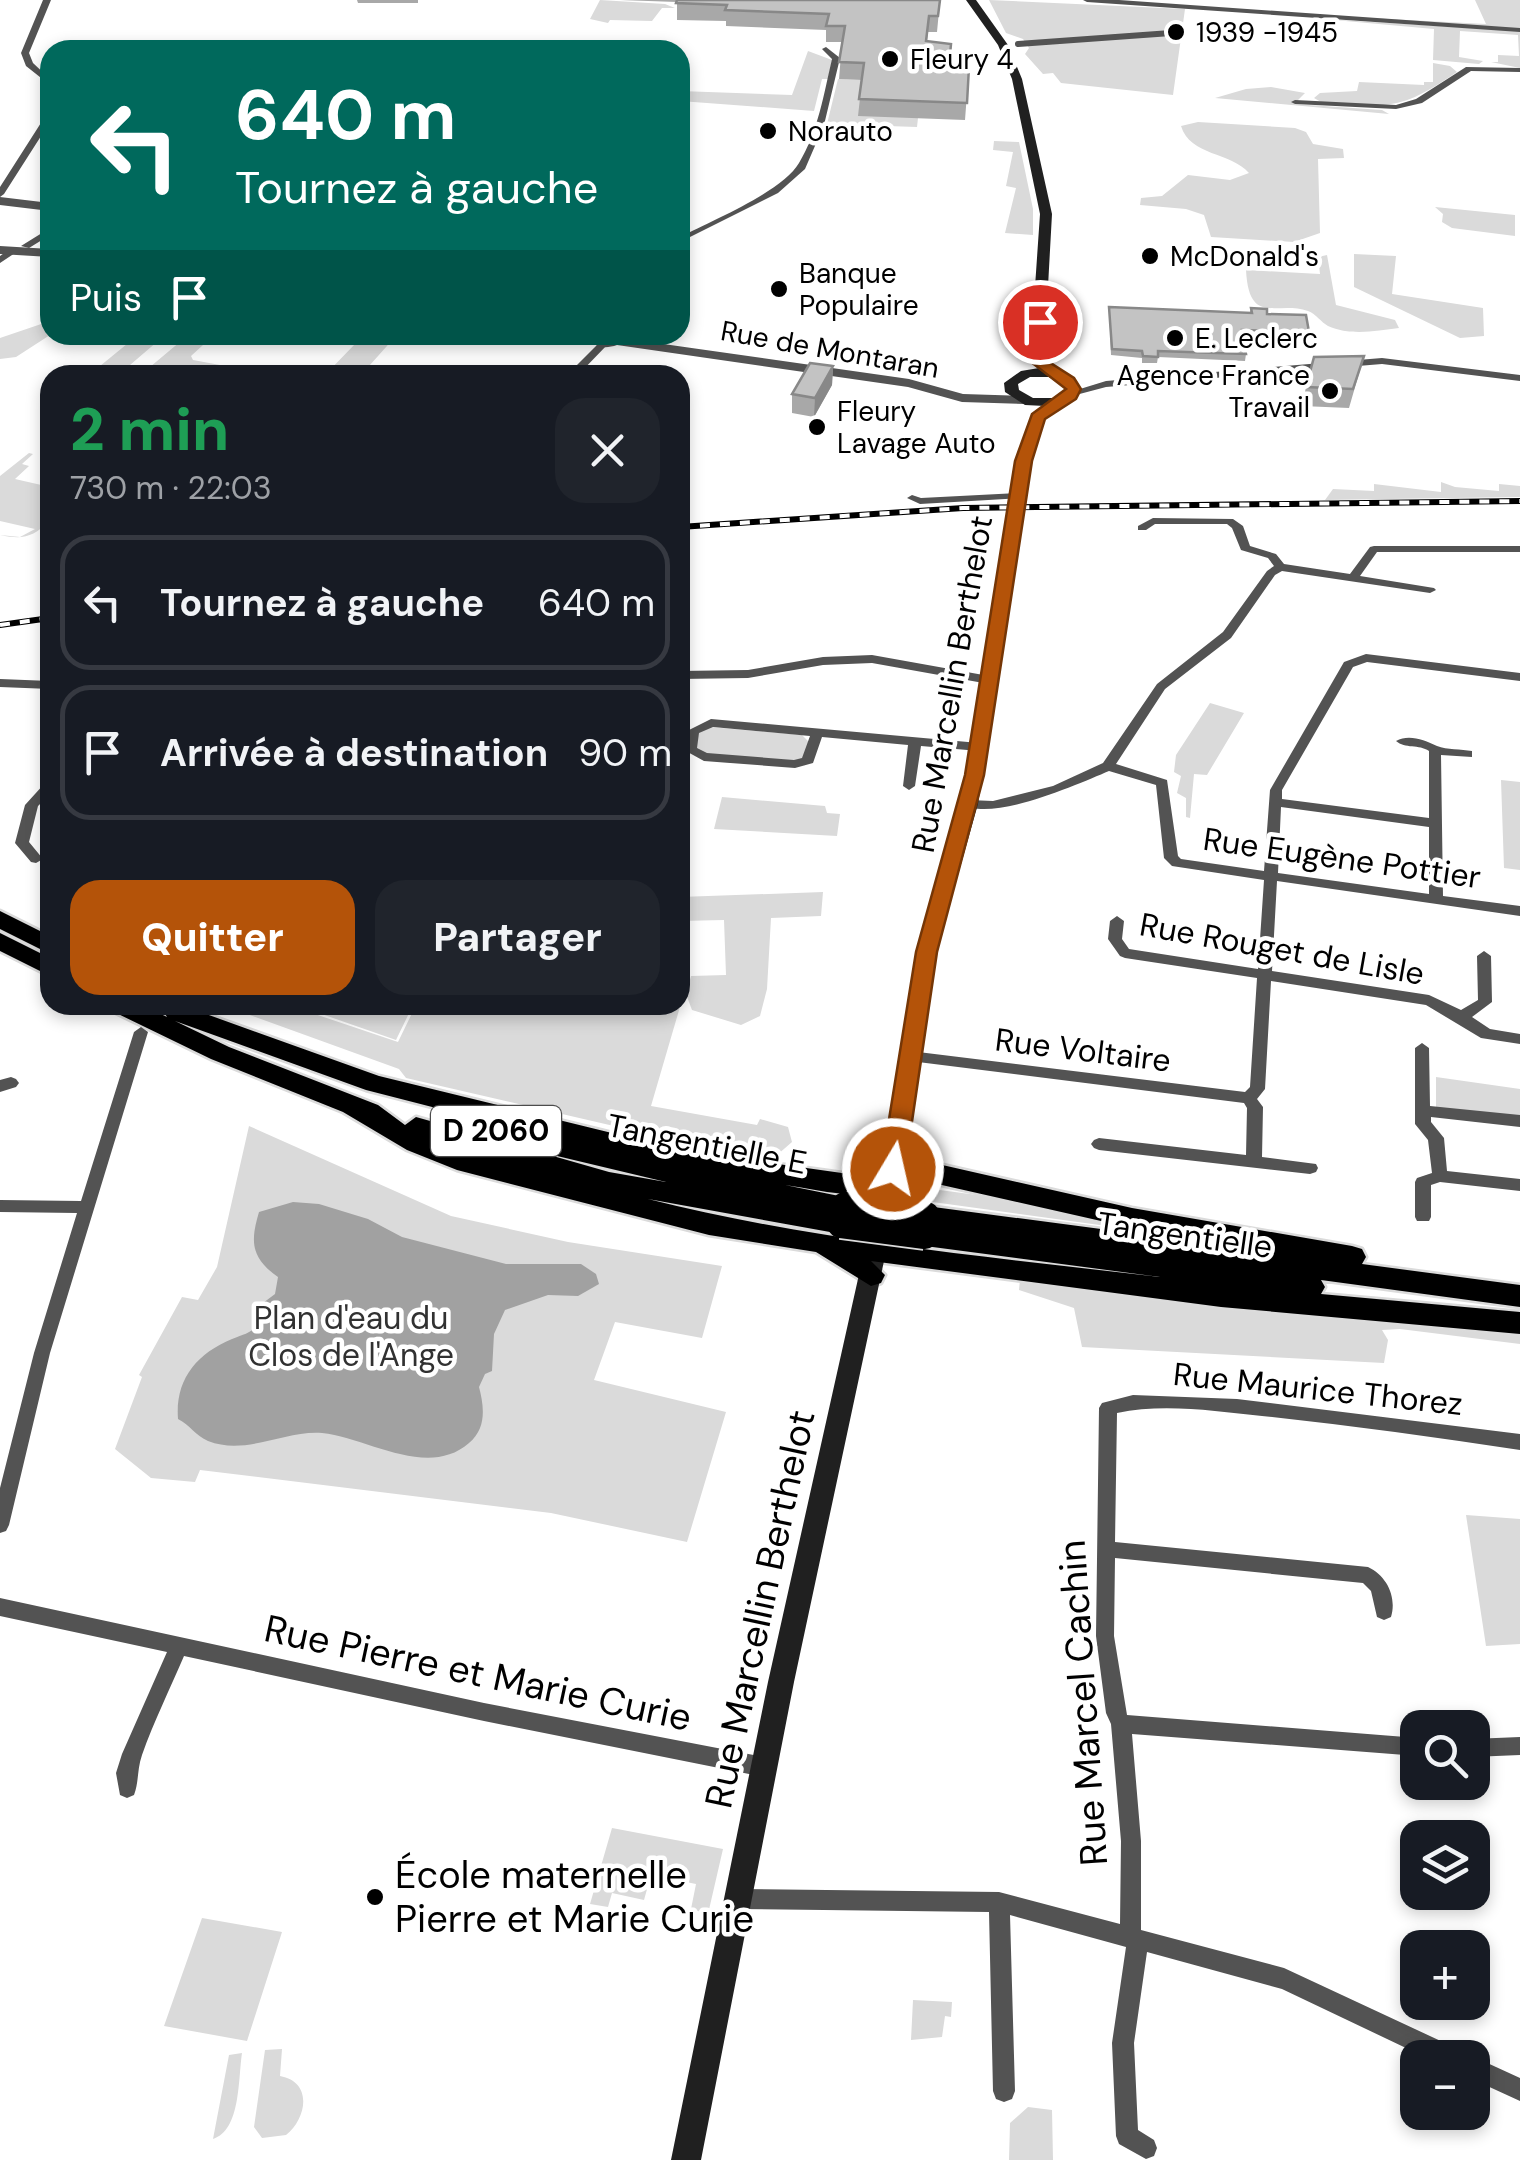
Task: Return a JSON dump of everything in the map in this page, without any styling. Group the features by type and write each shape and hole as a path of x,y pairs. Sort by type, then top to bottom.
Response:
{"main road":[{"path":"962,0 994,46 1022,120 1040,207 1031,364 1010,387 1031,406 1058,402 1072,393 1072,385 1038,360 1046,214 1022,96 1002,45 971,0"},
{"path":"1024,374 1058,376"},
{"name":"Rue Marcellin Berthelot","path":"887,1198 927,952 969,804 1031,406"},
{"path":"0,919 40,941"},
{"path":"0,940 40,962"},
{"path":"173,1017 374,1084 616,1144 722,1166 856,1186 883,1180 894,1166 1132,1218 1434,1272 1462,1288"},
{"name":"D 2060","path":"173,1017 353,1108"},
{"name":"Tangentielle E","path":"173,1017 332,1080 505,1134 843,1215"},
{"path":"353,1108 416,1144 518,1179 710,1225 874,1256 1201,1294 1520,1320"},
{"name":"Tangentielle E","path":"353,1108 609,1182 843,1215"},
{"name":"Tangentielle","path":"843,1215 1520,1320"},
{"name":"D 2060","path":"925,1226 1520,1296"},
{"name":"Rue Marcellin Berthelot","path":"686,2160 764,1767 874,1256"}],"street":[{"path":"40,74 24,53 47,0"},
{"path":"1087,0 1520,30"},
{"path":"1018,44 1172,32"},
{"path":"690,237 775,191 802,167 818,131 830,88 836,58 826,49"},
{"path":"1295,102 1374,108 1405,106 1470,69 1520,70"},
{"path":"40,132 0,198 40,205"},
{"path":"0,260 40,236"},
{"path":"14,249 40,251"},
{"path":"581,365 598,345"},
{"name":"Rue de Montaran","path":"651,345 909,383 975,399 1031,406"},
{"path":"1072,393 1106,384 1382,362 1520,378"},
{"path":"1058,376 1106,384"},
{"name":"Rue de Montaran","path":"975,399 1010,387"},
{"path":"912,498 1018,496"},
{"path":"1142,528 1153,520 1229,521 1236,524 1245,548 1272,556 1280,567"},
{"path":"1353,578 1374,549 1520,548"},
{"path":"969,804 993,805 1057,789 1108,766 1161,687 1227,635 1271,573 1280,567 1430,590"},
{"path":"1254,1161 1255,1108 1249,1098 1257,1089 1278,783 1354,660 1366,658 1520,677"},
{"path":"690,675 748,674 823,661 872,659 989,680"},
{"path":"0,683 40,685"},
{"path":"695,755 690,744 693,731 702,724 979,747"},
{"path":"690,757 795,764 808,760 817,732"},
{"path":"908,786 915,741"},
{"path":"1402,741 1468,754"},
{"path":"1435,750 1436,900"},
{"name":"Rue Eugène Pottier","path":"1108,766 1162,783 1172,860 1272,877 1366,883 1436,900 1520,911"},
{"path":"36,859 22,844 32,805 40,797"},
{"path":"1276,802 1434,823"},
{"name":"Rue Rouget de Lisle","path":"1117,921 1115,939 1125,953 1429,1000 1486,1034 1520,1039"},
{"name":"Rue Rouget de Lisle","path":"1461,1017 1485,1002 1484,956"},
{"path":"0,1525 42,1354 141,1032"},
{"path":"1422,1048 1424,1124 1436,1138 1440,1176"},
{"name":"Rue Voltaire","path":"910,1056 1249,1098"},
{"path":"1431,1111 1520,1121"},
{"path":"1099,1144 1310,1168"},
{"path":"1423,1217 1424,1182 1440,1176 1520,1185"},
{"path":"0,1206 88,1207"},
{"name":"Rue Maurice Thorez","path":"1110,1405 1136,1400 1248,1408 1520,1442"},
{"name":"Rue Marcel Cachin","path":"1110,1405 1106,1414 1106,1636 1116,1713 1121,1724 1134,1938 1123,2042 1127,2136 1146,2148"},
{"path":"1106,1549 1368,1575 1380,1587 1384,1612"},
{"name":"Rue Pierre et Marie Curie","path":"0,1608 484,1712 764,1767"},
{"path":"128,1788 126,1773 132,1754 178,1646"},
{"path":"1121,1724 1400,1745"},
{"path":"1490,1747 1520,1746"},
{"path":"738,1898 999,1902 1284,1980 1413,2040"},
{"path":"999,1902 1004,2091"},
{"path":"1490,2076 1520,2090"}],"green space":[{"path":"600,0 675,8 662,8 652,21 608,23 590,19"},
{"path":"989,0 1185,9 1173,95 1061,83 1053,73 1043,74 1025,54 1029,48 1023,39 1006,33"},
{"path":"1475,0 1520,0 1520,29 1368,18 1486,24"},
{"path":"1323,19 1520,31 1520,68 1491,62 1498,62 1498,55 1519,56 1518,35 1460,31 1459,57 1483,61 1479,64 1433,60 1434,29"},
{"path":"808,51 832,60 828,79 822,79 814,111 690,102 690,91 792,95"},
{"path":"1433,63 1450,66 1457,72 1406,100 1363,105 1314,98 1320,93 1357,91 1359,82 1424,85 1433,82"},
{"path":"838,79 864,80 918,118 917,127 827,124"},
{"path":"1271,87 1305,93 1294,104 1382,110 1389,114 1215,98"},
{"path":"1198,122 1295,128 1306,132 1313,144 1343,149 1344,158 1318,159 1320,233 1294,242 1211,237 1204,215 1186,209 1140,205 1141,198 1162,196 1188,175 1230,180 1249,173 1202,149 1186,136 1181,126"},
{"path":"994,141 1019,142 1033,209 1033,235 1005,233 1016,188 1006,186 1013,152 993,150"},
{"path":"1435,207 1515,215 1515,236 1452,228 1442,222 1443,214"},
{"path":"1354,254 1396,256 1392,294 1483,308 1484,336 1460,338 1354,287"},
{"path":"1327,255 1336,305 1395,320 1399,328 1345,331 1328,326 1308,311 1267,308 1253,299 1246,270 1320,274 1318,257"},
{"path":"40,324 40,341 16,357 0,359 0,338"},
{"path":"126,345 153,345 130,365 101,365"},
{"path":"176,345 203,345 191,356 193,360 220,365 152,365"},
{"path":"354,345 388,345 370,365 335,365"},
{"path":"29,453 33,454 22,464 29,466 15,479 40,485 40,529 20,537 35,529 0,521 0,476"},
{"path":"1441,482 1499,491 1499,484 1520,486 1520,497 1325,500 1333,489 1374,491 1374,484 1441,492"},
{"path":"1210,703 1244,713 1207,775 1194,774 1190,818 1186,817 1186,798 1177,793 1181,776 1174,772 1176,755"},
{"path":"710,727 802,735 809,742 805,757 798,761 708,754 696,750 699,730"},
{"path":"1501,780 1520,782 1520,870 1504,868"},
{"path":"722,797 825,806 827,813 840,814 837,836 714,829"},
{"path":"823,892 821,916 771,918 767,989 760,1016 741,1025 692,1010 691,976 726,975 724,920 690,921 690,897"},
{"path":"250,1015 318,1015 398,1042 411,1015 678,1015 651,1106 757,1125 760,1119 788,1127 792,1142 769,1162 406,1078 399,1069"},
{"path":"325,1015 408,1015 396,1040"},
{"path":"1436,1077 1520,1089 1520,1119 1436,1109"},
{"name":"Plan d'eau du Clos de l'Ange","path":"249,1126 451,1216 568,1242 722,1266 702,1338 615,1322 594,1380 726,1412 687,1542 551,1513 200,1470 195,1482 151,1478 115,1449 142,1377 139,1375 182,1297 198,1300 217,1267"},
{"path":"924,1188 1008,1199 1259,1247 911,1199"},
{"path":"1020,1279 1520,1335 1520,1344 1382,1330 1388,1340 1384,1363 1082,1347 1074,1308 1019,1290"},
{"path":"1466,1515 1520,1519 1520,1644 1486,1646"},
{"path":"612,1828 723,1849 708,1914 691,1909 696,1884 651,1875 644,1900 612,1893 608,1907 590,1904"},
{"path":"202,1918 282,1932 247,2041 164,2026"},
{"path":"913,2000 952,2002 951,2017 945,2016 942,2037 911,2040"},
{"path":"282,2049 280,2076 298,2085 302,2110 286,2135 262,2138 254,2127 265,2050"},
{"path":"242,2053 233,2115 222,2134 213,2139 229,2055"},
{"path":"1028,2107 1052,2110 1053,2160 1009,2160 1010,2123"}],"shaded area":[{"path":"293,1202 319,1204 368,1219 402,1237 506,1264 581,1264 596,1274 599,1284 578,1296 548,1295 505,1310 494,1334 492,1371 485,1374 479,1387 483,1409 479,1431 453,1453 417,1457 322,1433 237,1446 208,1441 178,1419 180,1392 190,1370 208,1352 250,1332 264,1318 259,1306 275,1294 278,1277 262,1263 255,1249 256,1223 259,1212"}],"building":[{"name":"Fleury 4","path":"940,0 938,16 929,16 926,41 951,44 949,66 969,67 967,103 859,99 864,63 839,62 845,26 826,26 829,14 725,10 727,5 676,3"},
{"name":"E. Leclerc","path":"1109,307 1252,313 1251,308 1267,309 1267,314 1306,315 1309,332 1242,330 1246,354 1158,351 1158,357 1143,356 1142,351 1112,349"},
{"path":"1364,356 1353,389 1306,387 1314,357"},
{"path":"810,363 833,366 815,398 792,394"}],"railway":[{"path":"690,526 963,508 1520,501"},
{"path":"0,625 40,619"}],"place":[{"name":"1939 -1945","path":"1176,32"},
{"name":"Fleury 4","path":"890,59"},
{"name":"Norauto","path":"768,131"},
{"name":"McDonald's","path":"1150,256"},
{"name":"Banque Populaire","path":"779,289"},
{"name":"E. Leclerc","path":"1175,338"},
{"name":"Agence France Travail","path":"1330,391"},
{"name":"Fleury Lavage Auto","path":"817,427"},
{"name":"École maternelle Pierre et Marie Curie","path":"375,1897"}],"route":[{"path":"893,1169 927,952 969,804 1024,461 1042,411 1070,396 1073,389 1068,381 1038,362 1040,322"}]}
